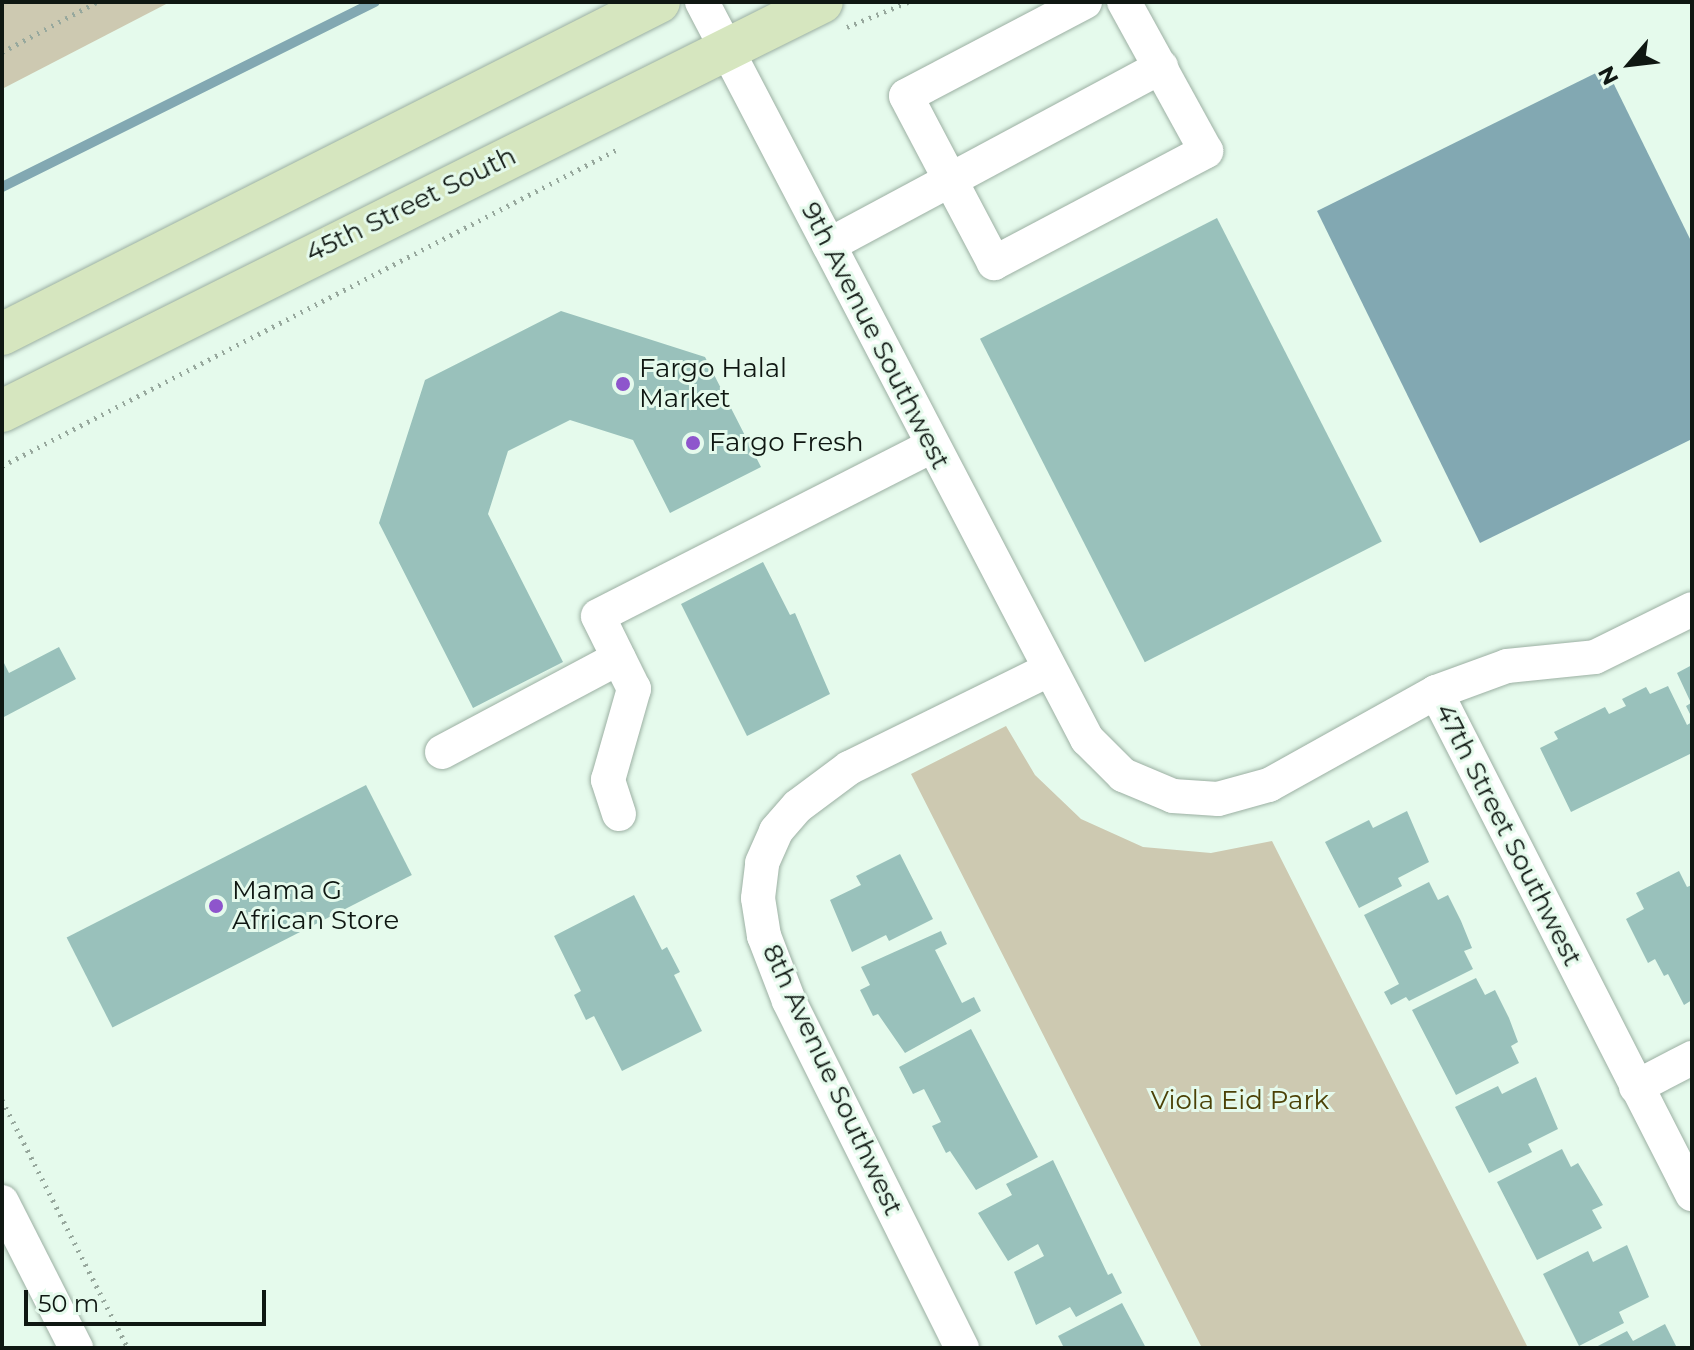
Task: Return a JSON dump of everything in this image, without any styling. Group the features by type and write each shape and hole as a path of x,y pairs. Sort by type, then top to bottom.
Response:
{"main road":[{"path":"2,334 659,2"},
{"name":"45th Street South","path":"2,411 822,2"}],"street":[{"name":"9th Avenue Southwest","path":"702,2 1048,670"},
{"path":"1085,2 906,96 994,263 1206,151 1124,2"},
{"path":"829,245 1161,67"},
{"path":"619,814 608,780 634,689 598,616 932,446"},
{"path":"1436,692 1507,666 1595,657 1692,609"},
{"path":"442,752 619,658"},
{"name":"47th Street Southwest","path":"1048,670 1087,739 1123,775 1173,796 1218,799 1269,785 1436,692 1692,1194"},
{"name":"8th Avenue Southwest","path":"962,1348 789,1001 764,936 758,898 762,863 776,831 798,806 849,768 1048,670"},
{"path":"1636,1087 1692,1058"},
{"path":"2,1202 76,1348"}],"path":[{"path":"2,52 97,2"},
{"path":"2,466 634,140"},
{"path":"2,1100 128,1348"}],"green space":[{"path":"2,2 170,2 2,89"},
{"name":"Viola Eid Park","path":"1006,726 1035,775 1081,819 1143,847 1211,853 1272,841 1528,1348 1202,1348 911,774"}],"water":[{"path":"1606,68 1692,243 1692,439 1480,543 1317,211"}],"building":[{"path":"1217,218 1382,541 1145,662 980,339"},
{"path":"561,311 705,357 761,467 670,513 633,440 570,420 508,451 488,514 563,662 473,708 379,523 425,380"},
{"path":"763,562 790,615 795,613 830,694 747,736 681,604"},
{"path":"59,647 76,679 2,718 2,659 9,673"},
{"path":"1692,665 1692,718 1686,706 1691,703 1677,673"},
{"path":"1668,686 1687,725 1692,722 1692,753 1571,812 1540,748 1558,739 1554,732 1605,707 1609,714 1626,706 1622,699 1646,687 1650,694"},
{"path":"366,785 412,875 112,1028 67,938"},
{"path":"1407,811 1429,862 1398,878 1402,886 1359,908 1325,842 1369,820 1373,828"},
{"path":"900,854 933,919 889,941 886,935 852,952 830,900 861,885 856,876"},
{"path":"1679,871 1687,887 1692,885 1692,1000 1684,1005 1668,974 1664,976 1655,959 1648,963 1626,919 1644,909 1636,893"},
{"path":"1429,882 1438,900 1448,895 1472,948 1464,951 1473,969 1409,1001 1406,997 1391,1005 1384,992 1399,984 1364,915"},
{"path":"634,895 662,950 667,947 680,972 674,975 702,1031 622,1071 594,1016 586,1020 574,995 581,991 554,936"},
{"path":"941,931 947,944 935,950 962,1003 974,997 981,1011 905,1053 878,1014 873,1016 860,990 870,985 861,967"},
{"path":"1476,978 1485,995 1495,990 1518,1042 1511,1046 1519,1063 1456,1095 1412,1010"},
{"path":"971,1029 1038,1157 976,1190 950,1151 946,1153 932,1126 941,1122 924,1089 913,1094 899,1067"},
{"path":"1536,1077 1558,1129 1528,1144 1532,1152 1489,1173 1455,1107 1498,1086 1502,1094"},
{"path":"1562,1149 1571,1167 1578,1163 1603,1205 1592,1210 1602,1228 1537,1260 1497,1182"},
{"path":"1053,1160 1108,1275 1112,1273 1122,1293 1076,1317 1070,1307 1036,1325 1014,1272 1044,1256 1038,1244 1008,1261 978,1213 1012,1195 1006,1184"},
{"path":"1627,1245 1649,1297 1619,1312 1624,1323 1579,1346 1543,1274 1588,1251 1593,1262"},
{"path":"1122,1303 1146,1348 1064,1348 1058,1336"},
{"path":"1665,1324 1677,1348 1594,1348 1627,1331 1633,1341"}],"waterway":[{"path":"2,187 375,2"}],"place":[{"name":"Fargo Halal Market","path":"623,384"},
{"name":"Fargo Fresh","path":"693,443"},
{"name":"Mama G African Store","path":"216,906"}]}
